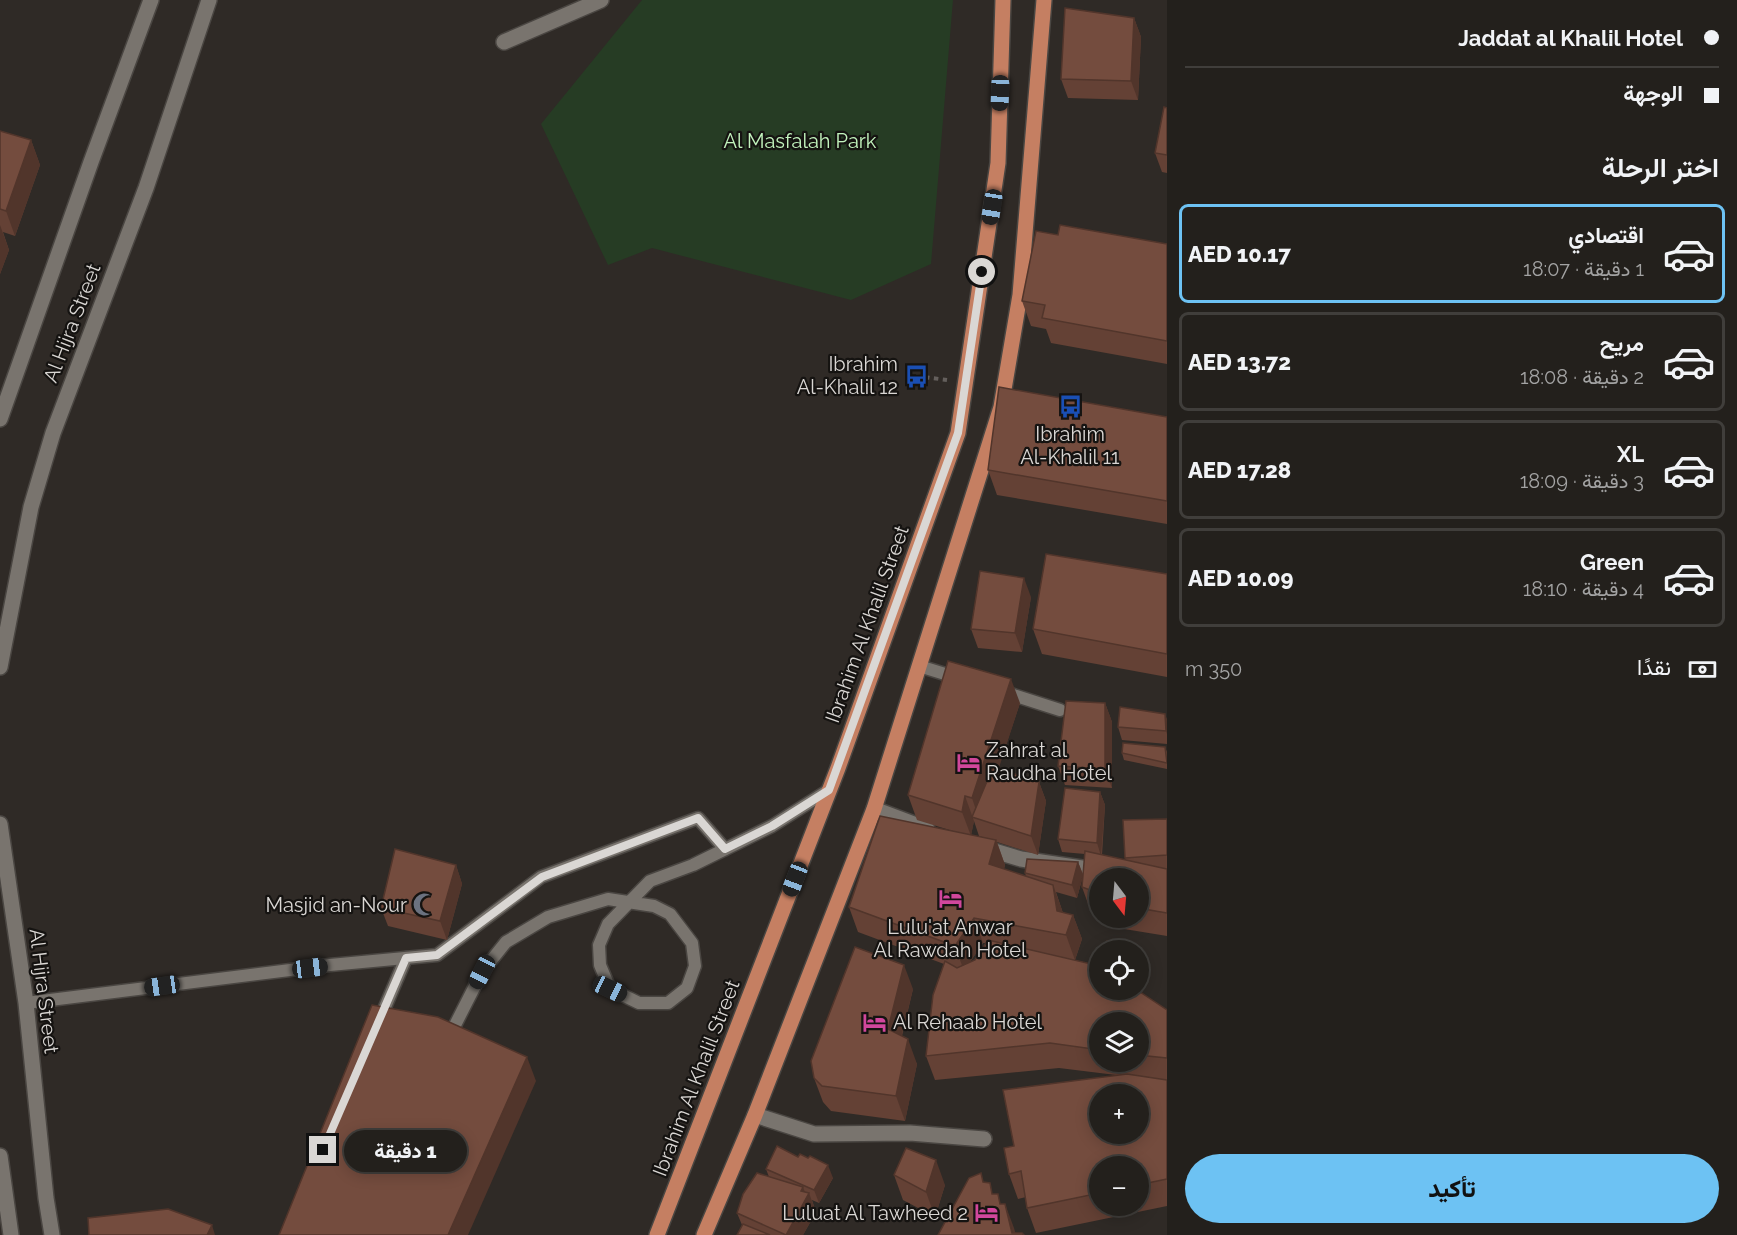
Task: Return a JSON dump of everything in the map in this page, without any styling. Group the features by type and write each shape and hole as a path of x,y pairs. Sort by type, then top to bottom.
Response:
{"main road":[{"name":"Ibrahim Al Khalil Street","path":"657,1235 829,790 958,433 998,163 1003,0"},
{"path":"704,1235 755,1115 874,809 1001,407 1020,295 1044,0"}],"street":[{"name":"Al Hijra Street","path":"0,419 151,0"},
{"name":"Al Hijra Street","path":"0,667 31,507 53,433 146,188 209,0"},
{"path":"504,42 601,0"},
{"path":"874,809 938,833"},
{"name":"Al Hijra Street","path":"0,824 26,1003 46,1198 52,1235"},
{"path":"969,843 1021,859 1089,869"},
{"path":"755,1115 814,1134 910,1133 984,1139"},
{"path":"0,1156 10,1235"}],"lane":[{"path":"919,666 973,683"},
{"path":"995,690 1060,710"},
{"path":"447,1042 482,972 506,942 548,917 608,899 619,901 631,902 654,906 670,914 693,943 695,966 687,988 668,1003 639,1002 610,989 600,965 599,945 608,924 616,915 625,907 633,898 650,881 693,865 772,826 829,790"},
{"path":"26,1003 330,965 437,955 542,877 698,818 725,849"},
{"path":"374,1033 406,958"}],"path":[{"path":"916,376 965,382"}],"green space":[{"name":"Al Masfalah Park","path":"642,0 953,0 931,264 851,300 652,248 608,265 541,124"}],"building":[{"path":"1065,8 1134,18 1131,81 1061,79"},
{"path":"1164,107 1167,108 1167,155 1155,153"},
{"path":"0,131 31,140 6,211 0,209"},
{"path":"1060,225 1167,244 1167,341 1042,318 1045,305 1022,301 1036,231 1058,235"},
{"path":"999,387 1167,417 1167,501 988,470"},
{"path":"1046,554 1167,574 1167,654 1033,629"},
{"path":"980,571 1024,578 1015,633 971,629"},
{"name":"Zahrat al Raudha Hotel","path":"948,661 1011,679 972,798 965,796 962,812 908,795"},
{"path":"1066,701 1105,703 1105,769 1058,766"},
{"path":"1120,707 1165,714 1166,731 1118,727"},
{"path":"1123,743 1165,747 1167,763 1122,753"},
{"path":"993,767 1039,782 1031,836 972,817"},
{"path":"1065,788 1100,792 1097,843 1058,839"},
{"name":"Lulu'at Anwar Al Rawdah Hotel","path":"880,816 996,840 989,864 1053,885 1057,911 1073,915 1066,935 974,918 955,946 849,907"},
{"path":"1167,819 1167,855 1125,858 1123,820"},
{"path":"395,849 456,865 440,921 381,908"},
{"path":"1085,851 1167,869 1167,913 1149,910 1149,868 1089,868 1089,890 1082,887"},
{"path":"1027,859 1078,862 1072,885 1025,873"},
{"path":"988,940 1089,963 1089,1000 1149,1000 1149,998 1167,1010 1167,1058 1149,1056 1149,1012 1089,1012 1089,1048 1050,1043 926,1056 933,995 945,961 957,968 975,960"},
{"name":"Al Rehaab Hotel","path":"855,947 904,965 888,1029 908,1039 896,1096 822,1086 814,1078 811,1061"},
{"path":"372,1005 438,1017 527,1057 448,1235 279,1235"},
{"path":"1127,1074 1167,1080 1167,1179 1149,1183 1149,1156 1089,1156 1089,1195 1027,1208 1021,1171 1009,1174 1004,1148 1014,1146 1003,1090"},
{"path":"777,1146 798,1157 800,1154 808,1158 810,1156 828,1165 814,1190 766,1169"},
{"path":"906,1148 936,1160 926,1192 894,1175"},
{"path":"757,1173 803,1187 801,1191 809,1193 786,1235 737,1213 743,1194"},
{"path":"981,1173 983,1182 990,1183 992,1194 998,1194 1000,1204 1005,1204 1012,1233 1024,1235 938,1235 969,1178"},
{"path":"168,1209 212,1225 207,1235 89,1235 88,1218"},
{"path":"743,1224 770,1235 737,1235"}],"place":[{"name":"Ibrahim Al-Khalil 12","path":"916,376"},
{"name":"Ibrahim Al-Khalil 11","path":"1070,407"},
{"name":"Zahrat al Raudha Hotel","path":"968,762"},
{"name":"Lulu'at Anwar Al Rawdah Hotel","path":"950,899"},
{"name":"Masjid an-Nour","path":"425,905"},
{"name":"Al Rehaab Hotel","path":"875,1022"},
{"name":"Luluat Al Tawheed 2","path":"986,1213"}],"route":[{"path":"323,1150 406,958 437,955 542,877 698,818 725,849 772,826 829,790 958,433 982,272"}]}
